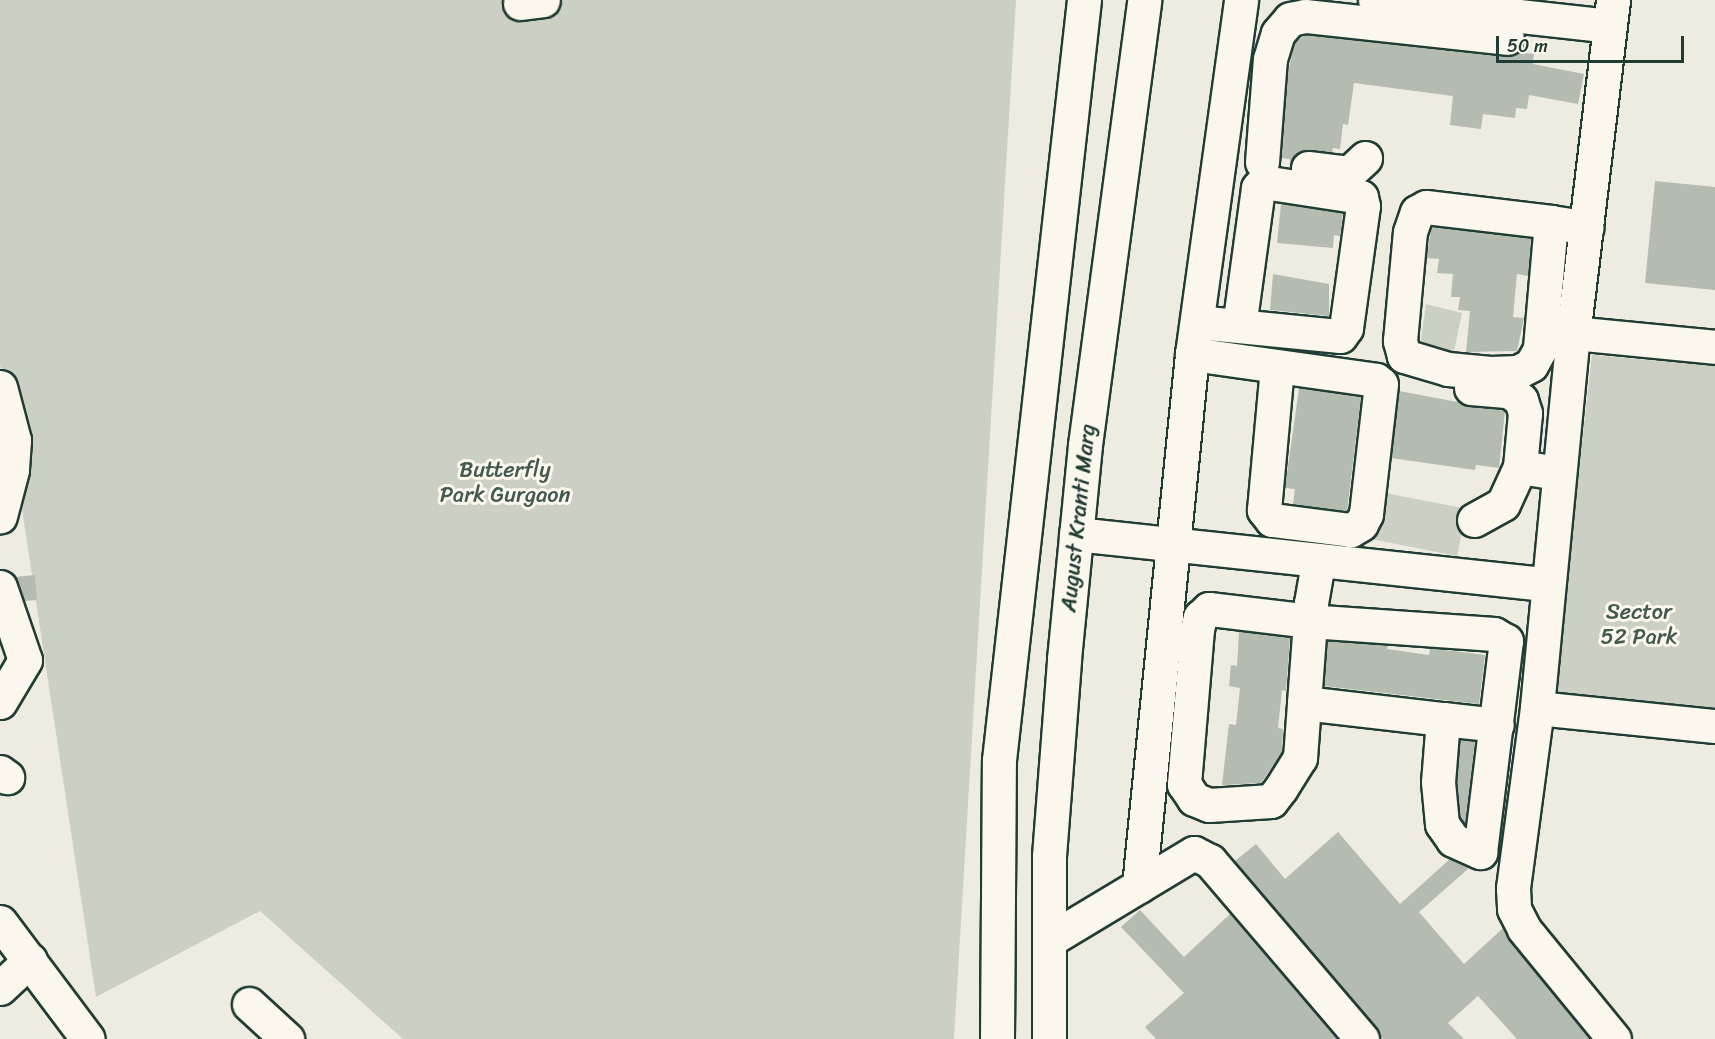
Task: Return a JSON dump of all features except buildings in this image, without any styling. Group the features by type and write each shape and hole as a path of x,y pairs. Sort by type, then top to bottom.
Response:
{"street":[{"path":"997,1039 999,760 1084,0"},
{"name":"August Kranti Marg","path":"1049,1039 1049,856 1076,534 1144,0"},
{"path":"1139,886 1192,354 1241,0"},
{"path":"1375,0 1499,17"},
{"path":"1262,162 1270,59 1278,33 1290,19 1305,16 1499,17 1611,13 1587,228 1572,333 1537,708 1513,888 1514,909 1524,929 1614,1039"},
{"path":"1221,156 1349,172 1365,158"},
{"path":"1197,322 1340,336 1346,327 1363,206 1361,196 1263,182 1258,188 1239,326"},
{"path":"1551,222 1540,349 1531,365 1518,372 1490,373 1448,369 1404,356 1400,341 1410,232 1417,212 1426,207 1551,222 1587,228"},
{"path":"1572,333 1715,347"},
{"path":"1192,354 1376,380 1381,384 1366,514 1361,524 1351,530 1272,520 1264,510 1277,367"},
{"path":"1419,382 1509,391 1521,400 1525,412 1520,467 1503,504 1474,520"},
{"path":"0,387 7,437 3,497"},
{"path":"1520,467 1559,473"},
{"path":"1076,534 1318,563 1547,584"},
{"path":"1318,563 1310,621 1300,758 1271,801 1209,805 1194,799 1184,784 1200,617 1209,609 1310,621 1501,637 1506,642 1484,843 1478,853 1453,840 1442,824 1438,782 1443,719"},
{"path":"0,702 23,669 25,660 4,619"},
{"path":"1304,703 1497,725"},
{"path":"1537,708 1715,726"},
{"path":"1049,940 1194,853 1210,861 1362,1039"},
{"path":"0,922 88,1039"},
{"path":"0,988 30,960"},
{"path":"249,1004 287,1039"}],"green space":[{"name":"Butterfly Park Gurgaon","path":"0,0 1016,0 954,1039 403,1039 260,911 96,997 0,364"},
{"path":"1426,304 1462,313 1454,351 1420,347"},
{"name":"Sector 52 Park","path":"1592,355 1715,366 1715,712 1554,694"},
{"path":"1380,492 1466,509 1457,556 1371,539"}]}
